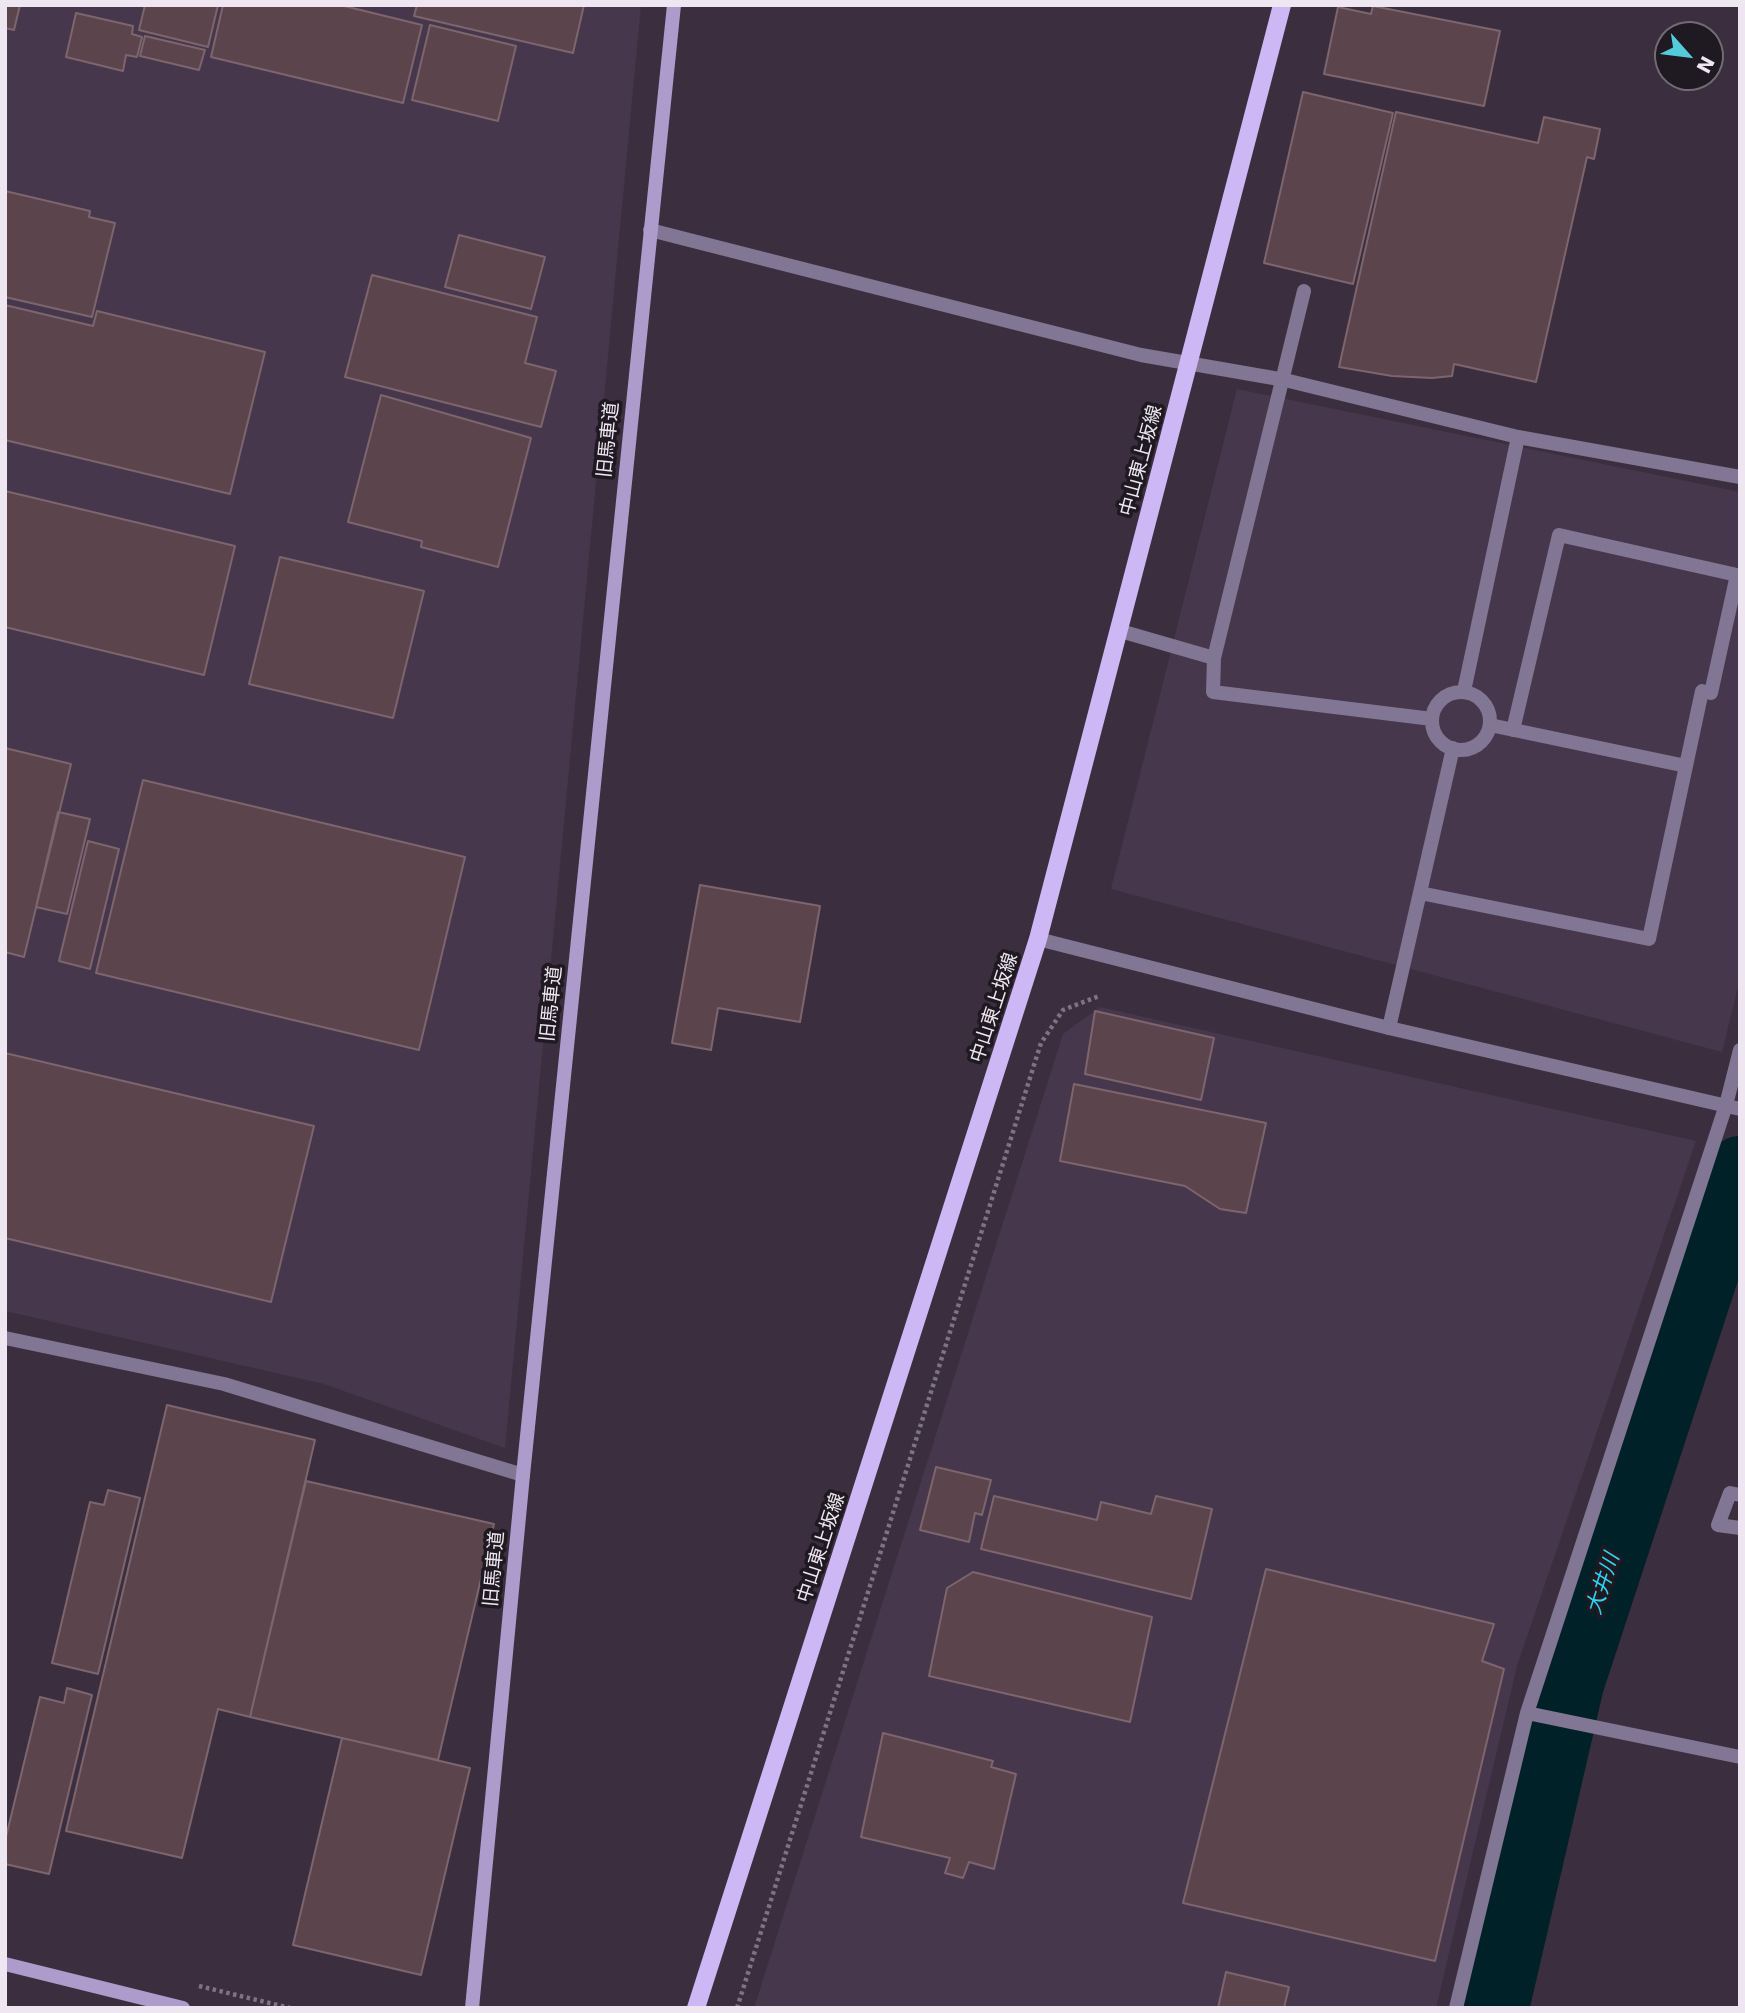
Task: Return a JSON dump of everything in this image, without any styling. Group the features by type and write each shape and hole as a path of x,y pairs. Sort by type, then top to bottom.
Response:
{"main road":[{"name":"中山東上坂線","path":"696,2008 1038,939 1117,630 1191,363 1282,5"}],"street":[{"name":"旧馬車道","path":"472,2008 523,1475 674,5"},
{"path":"650,230 1141,355 1285,380 1518,437 1740,477"},
{"path":"1304,291 1285,380 1214,659 1213,692 1432,719"},
{"path":"1464,691 1518,437"},
{"path":"1420,893 1649,939 1702,691 1711,693 1737,576 1559,536 1513,730"},
{"path":"1117,630 1214,659"},
{"path":"1464,691 1481,699 1486,706 1490,726 1481,742 1472,747 1453,748 1437,738 1432,719 1433,710 1445,696 1464,691"},
{"path":"1490,726 1686,766"},
{"path":"1388,1028 1453,748"},
{"path":"1038,939 1388,1028 1733,1107"},
{"path":"1456,2008 1527,1713 1733,1107 1740,1050"},
{"path":"5,1338 224,1384 523,1475"},
{"path":"1740,1494 1730,1493 1718,1525 1740,1528"},
{"path":"1527,1713 1740,1757"},
{"path":"5,1964 183,2008"}],"path":[{"path":"737,2008 1041,1043 1063,1010 1099,996"}],"shaded area":[{"path":"5,5 641,5 505,1448 324,1384 5,1311"},
{"path":"1237,389 1740,492 1740,979 1722,1052 1111,889"},
{"path":"1100,1007 1696,1141 1517,1666 1436,2008 754,2008 1063,1034"}],"building":[{"path":"5,5 20,5 14,30 5,28"},
{"path":"145,5 218,5 208,47 139,30"},
{"path":"223,5 340,5 422,25 403,103 211,57"},
{"path":"417,5 584,5 573,53 414,16"},
{"path":"1373,6 1500,31 1484,106 1324,74 1338,7 1371,14"},
{"path":"76,13 133,26 132,34 142,37 137,57 126,55 123,71 66,57"},
{"path":"430,25 516,46 498,121 412,100"},
{"path":"145,36 205,50 199,70 140,56"},
{"path":"1303,92 1393,113 1353,284 1264,263"},
{"path":"1396,112 1538,143 1544,117 1600,129 1594,159 1587,157 1536,382 1454,364 1452,376 1432,378 1392,376 1339,367"},
{"path":"5,191 90,211 89,217 115,223 92,317 5,297"},
{"path":"459,235 545,257 531,309 445,287"},
{"path":"372,275 537,317 525,363 556,371 541,427 345,377"},
{"path":"5,305 93,326 97,311 265,352 230,494 5,440"},
{"path":"381,395 531,438 498,567 421,547 422,541 348,522"},
{"path":"5,491 235,546 204,675 5,627"},
{"path":"280,557 424,591 393,718 249,684"},
{"path":"5,748 71,764 24,957 5,952"},
{"path":"143,780 465,857 419,1050 96,973"},
{"path":"58,812 90,819 67,914 36,907"},
{"path":"88,841 119,849 90,969 59,961"},
{"path":"700,885 820,906 800,1022 718,1008 711,1050 672,1043"},
{"path":"1095,1011 1214,1038 1201,1100 1085,1074"},
{"path":"5,1053 314,1126 271,1302 5,1238"},
{"path":"1074,1084 1266,1123 1246,1213 1220,1209 1185,1186 1060,1161"},
{"path":"167,1405 315,1440 250,1717 218,1709 182,1858 66,1831"},
{"path":"936,1467 991,1480 982,1515 975,1513 969,1542 920,1530"},
{"path":"306,1481 494,1524 438,1760 250,1717"},
{"path":"108,1490 140,1498 98,1674 52,1663 90,1502 104,1505"},
{"path":"994,1496 1097,1520 1101,1502 1151,1514 1156,1496 1212,1509 1191,1599 981,1549"},
{"path":"1266,1569 1494,1624 1482,1661 1504,1669 1435,1961 1183,1903"},
{"path":"973,1572 1152,1617 1130,1722 929,1676 947,1588"},
{"path":"67,1688 92,1695 49,1874 5,1864 5,1841 40,1697 64,1703"},
{"path":"883,1733 993,1761 991,1767 1016,1774 994,1869 969,1862 963,1878 945,1873 950,1858 861,1837"},
{"path":"342,1738 470,1768 421,1975 293,1945"},
{"path":"1226,1972 1289,1987 1284,2008 1218,2008"}],"waterway":[{"name":"大井川","path":"1496,2008 1571,1684 1740,1169"}]}
